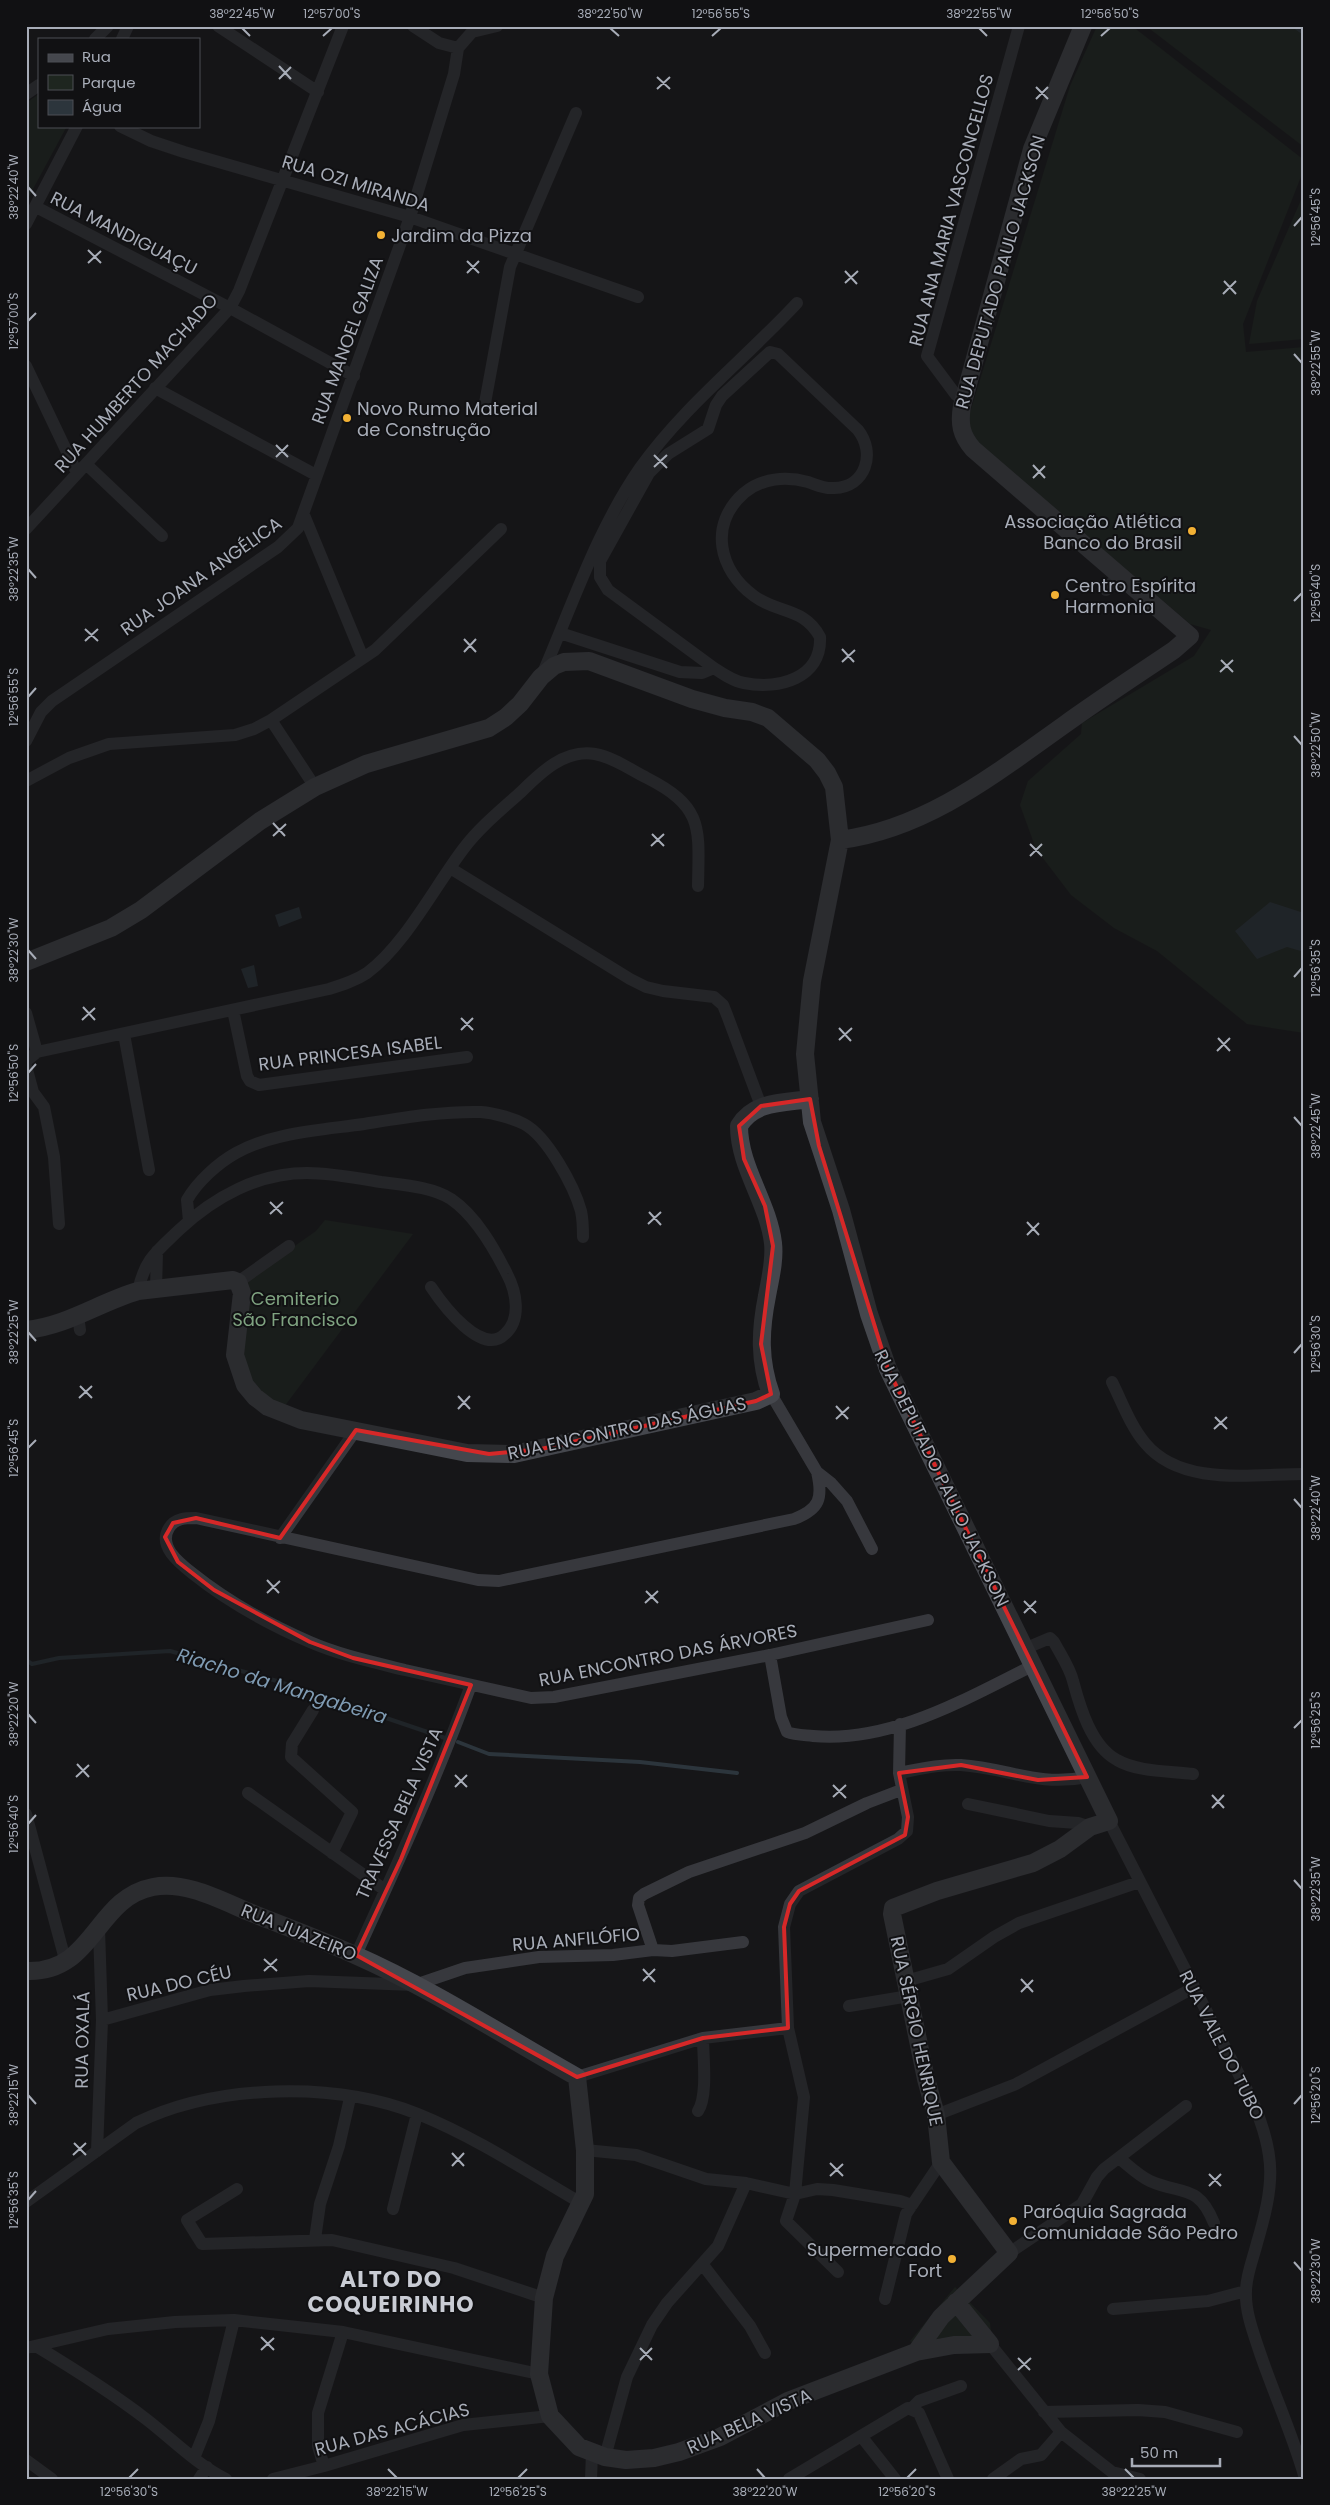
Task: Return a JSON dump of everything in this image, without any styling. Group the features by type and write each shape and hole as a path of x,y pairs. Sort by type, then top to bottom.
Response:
{"main road":[{"name":"RUA DEPUTADO PAULO JACKSON","path":"791,1102 804,1054 812,981 840,840 875,833 954,801 1174,650 1190,636 973,448 961,431 960,397 1032,149 1082,26"},
{"path":"26,962 112,928 141,910 260,821 315,787 366,764 490,728 520,704 541,677 554,666 564,662 589,660 692,699 725,708 752,712 768,718 817,760 827,773 834,787 840,840"},
{"name":"RUA DEPUTADO PAULO JACKSON","path":"804,1054 812,1122 831,1179 869,1314 888,1369 1032,1666"},
{"path":"771,1394 762,1363 761,1326 772,1265 773,1246 770,1224 744,1159 739,1126 744,1118 761,1106 810,1099"},
{"path":"26,1330 79,1323 123,1295 138,1291 225,1280 238,1282"},
{"name":"RUA ENCONTRO DAS ÁGUAS","path":"238,1282 242,1293 235,1355 245,1385 255,1397 268,1407 301,1420 467,1453 514,1454 756,1402 771,1394"},
{"name":"RUA VALE DO TUBO","path":"1032,1666 1108,1821"},
{"path":"1090,1827 1108,1821"},
{"name":"RUA SÉRGIO HENRIQUE","path":"941,2162 936,2115 907,1988 892,1914 893,1908 899,1904 1033,1863 1060,1849 1090,1827"},
{"name":"RUA JUAZEIRO","path":"26,1971 52,1968 66,1963 77,1954 98,1930 110,1912 122,1900 134,1893 153,1886 177,1886 208,1896 356,1955 415,1985 577,2077"},
{"name":"RUA BELA VISTA","path":"577,2077 585,2150 586,2180 581,2203 555,2256 544,2298 539,2374 550,2416 579,2447 598,2455 626,2460 654,2458 701,2445 788,2401 916,2352 954,2344 990,2344"},
{"path":"916,2352 928,2332 956,2302 1009,2254 941,2162"},
{"path":"956,2302 990,2344"}],"street":[{"path":"96,38 108,26"},
{"path":"122,38 128,26"},
{"path":"218,26 318,92"},
{"name":"RUA HUMBERTO MACHADO","path":"26,529 230,308 239,291 343,26"},
{"path":"413,26 439,43 458,48 472,32 497,26"},
{"name":"RUA ANA MARIA VASCONCELLOS","path":"960,397 927,356 1019,26"},
{"name":"RUA MANOEL GALIZA","path":"304,515 316,475 354,376 410,217 454,74 458,48"},
{"path":"26,94 38,86"},
{"path":"485,403 507,280 515,253 576,113"},
{"path":"26,224 76,128"},
{"name":"RUA OZI MIRANDA","path":"124,128 151,141 184,152 410,217 638,297"},
{"name":"RUA MANDIGUAÇU","path":"36,207 230,308 354,376"},
{"path":"541,677 607,526 640,469 682,417 798,303"},
{"path":"774,352 858,430 866,440 868,451 866,463 855,480 836,489 824,488 791,479 775,479 759,483 744,494 731,508 723,524 720,541 724,558 733,574 756,598 806,620 820,637 820,648 818,658 812,668 801,676 788,681 770,684 745,684 729,678 714,668 608,590 600,577 598,569 607,546 649,473 668,454 708,430 716,405 722,396 765,355 774,352"},
{"path":"26,366 81,469 162,536"},
{"path":"155,388 316,475"},
{"path":"304,515 363,658"},
{"name":"RUA JOANA ANGÉLICA","path":"26,741 41,712 52,702 278,547 298,528 304,515"},
{"path":"26,771 26,781 69,758 109,744 236,734 254,729 271,720 375,650 501,528"},
{"path":"1106,590 1119,574"},
{"path":"560,633 680,672 702,673 714,668"},
{"path":"271,720 315,787"},
{"path":"26,1061 37,1052 338,986 366,973 395,946 474,836 547,768 564,758 596,754 669,789 684,801 692,813 698,828 698,886"},
{"path":"450,868 646,987 664,992 714,997 723,1006 727,1015 761,1106"},
{"name":"RUA PRINCESA ISABEL","path":"233,1010 247,1076 250,1081 260,1085 467,1057"},
{"path":"26,1013 37,1052"},
{"path":"124,1034 149,1170"},
{"path":"26,1066 33,1092 44,1107 54,1157 58,1224"},
{"path":"189,1221 187,1200 203,1181 218,1165 236,1153 257,1144 300,1133 415,1116 482,1112 523,1124 544,1139 552,1151 580,1209 583,1237"},
{"path":"138,1291 143,1270 157,1250 189,1221 218,1200 245,1185 284,1175 307,1173 331,1175 439,1194 450,1199 463,1209 500,1261 514,1294 516,1306 510,1329 497,1340 487,1340 479,1336 446,1310 431,1287"},
{"path":"238,1282 289,1246"},
{"path":"156,1289 157,1250"},
{"path":"1112,1382 1144,1442 1166,1462 1179,1469 1225,1474 1304,1474"},
{"path":"771,1394 817,1472 832,1483 847,1501 872,1549"},
{"path":"280,1538 356,1430"},
{"name":"RUA ENCONTRO DAS ÁRVORES","path":"817,1472 821,1493 818,1502 813,1510 794,1519 499,1581 478,1580 196,1518 182,1518 172,1523 165,1537 167,1546 178,1562 214,1590 252,1613 310,1642 353,1658 471,1685 543,1699 770,1656 928,1620"},
{"path":"1024,1649 1044,1639 1050,1638 1054,1642 1072,1677 1077,1698 1096,1740 1104,1751 1118,1761 1137,1767 1193,1774"},
{"path":"770,1656 781,1717 787,1732 825,1737 857,1736 937,1712 1032,1666"},
{"name":"TRAVESSA BELA VISTA","path":"356,1955 439,1769 471,1685"},
{"path":"313,1710 292,1744 292,1757 352,1812 332,1853"},
{"path":"838,2272 786,2221 795,2194 804,2097 798,2064 788,2028 784,1927 790,1904 799,1891 905,1835 908,1831 908,1817 899,1773 900,1724"},
{"path":"899,1773 932,1766 961,1765 1038,1780 1058,1781 1087,1777"},
{"path":"653,1950 638,1905 638,1900 644,1894 689,1872 805,1834 867,1803 901,1790"},
{"path":"248,1793 385,1890"},
{"path":"968,1804 1049,1821 1078,1823 1090,1827"},
{"path":"26,1814 66,1963"},
{"name":"RUA VALE DO TUBO","path":"1108,1821 1252,2100 1264,2127 1271,2156 1272,2183 1263,2222 1248,2271 1246,2292 1254,2336 1304,2475"},
{"path":"850,2006 907,1988 948,1969 994,1937 1019,1923 1139,1882"},
{"name":"RUA OXALÁ","path":"96,2151 102,2020 98,1930"},
{"name":"RUA ANFILÓFIO","path":"415,1985 466,1962 539,1957 613,1955 653,1950 672,1951 743,1942"},
{"name":"RUA DO CÉU","path":"102,2020 210,1990 244,1986 309,1981 415,1985"},
{"path":"936,2115 1016,2084 1193,1988"},
{"path":"577,2077 703,2038 788,2028"},
{"path":"698,2110 701,2106 704,2084 703,2038"},
{"path":"26,2202 96,2151 148,2118 177,2107 212,2099 254,2092 297,2092 350,2098 417,2114 490,2150 581,2203"},
{"path":"315,2239 320,2204 339,2146 350,2098"},
{"path":"1009,2254 1082,2204 1097,2177 1186,2106"},
{"path":"393,2209 417,2114"},
{"path":"585,2150 636,2155 706,2179 746,2183 795,2194 817,2189 833,2190 900,2201 912,2205"},
{"path":"1119,2158 1148,2180 1161,2186 1182,2189 1193,2195 1210,2214 1214,2224"},
{"path":"885,2299 903,2225 912,2205 941,2162"},
{"path":"591,2479 598,2455 628,2378 652,2325 667,2303 703,2266 718,2246 729,2226 746,2183"},
{"path":"237,2189 187,2220 202,2244 315,2239 332,2240 454,2268 544,2298"},
{"path":"703,2266 750,2326 765,2353"},
{"path":"1113,2309 1208,2301 1246,2292"},
{"path":"31,2347 108,2329 175,2322 234,2320 342,2332 539,2374"},
{"path":"194,2458 209,2421 234,2320"},
{"path":"324,2466 318,2446 318,2413 342,2332"},
{"path":"990,2344 1061,2432 1113,2475 1140,2479"},
{"path":"31,2347 93,2381 144,2418 207,2468 226,2479"},
{"path":"948,2479 916,2410 919,2401 961,2386"},
{"path":"789,2479 908,2408 916,2410"},
{"path":"1044,2412 1138,2410 1165,2412 1237,2432"},
{"name":"RUA DAS ACÁCIAS","path":"273,2479 464,2425 550,2416"},
{"path":"993,2479 1021,2459 1041,2455 1061,2432"},
{"path":"860,2436 895,2479"},
{"path":"26,2460 52,2479"},
{"path":"199,2479 207,2468"}],"highlighted area":[{"path":"810,1099 819,1146 888,1369 1087,1777 1038,1780 961,1765 899,1773 908,1817 905,1835 799,1891 790,1904 784,1927 788,2028 703,2038 577,2077 356,1955 401,1859 471,1685 353,1658 310,1642 214,1590 178,1562 165,1537 173,1523 196,1518 280,1538 356,1430 489,1454 541,1449 756,1401 771,1394 761,1344 773,1246 765,1206 744,1159 739,1126 761,1106"}],"green space":[{"name":"Associação Atlética Banco do Brasil","path":"1097,26 1132,26 1304,160 1304,169 1243,324 1246,352 1304,347 1304,1033 1247,1024 1157,951 1114,928 1071,895 1036,849 1020,805 1028,781 1081,734 1082,723 1194,656 1211,630 1190,624 972,438 968,419 1070,86"},
{"path":"1146,26 1304,26 1304,147"},
{"path":"38,95 38,128 66,128 26,202 26,103"},
{"path":"1304,193 1304,339 1249,344 1257,301"},
{"name":"Cemiterio São Francisco","path":"325,1220 413,1234 284,1407 254,1389 247,1379 242,1366 240,1351 241,1320 248,1279 316,1231"},
{"path":"955,2287 990,2323 992,2338 921,2351 910,2341"}],"water":[{"path":"1270,902 1304,913 1304,952 1287,947 1257,959 1235,931"},
{"path":"299,907 302,918 279,927 275,915"},
{"path":"254,965 258,986 248,988 241,969"}],"waterway":[{"path":"1294,26 1304,33"},
{"name":"Riacho da Mangabeira","path":"26,1660 32,1664 59,1658 170,1651 277,1681 448,1739"},
{"name":"Riacho da Mangabeira","path":"458,1742 489,1754 640,1762 737,1773"}],"place":[{"name":"Jardim da Pizza","path":"381,235"},
{"name":"Novo Rumo Material de Construção","path":"347,418"},
{"name":"Associação Atlética Banco do Brasil","path":"1192,531"},
{"name":"Centro Espírita Harmonia","path":"1055,595"},
{"name":"Paróquia Sagrada Comunidade São Pedro","path":"1013,2221"},
{"name":"Supermercado Fort","path":"952,2259"}],"district":[{"name":"ALTO DO COQUEIRINHO","path":"391,2292"}]}
